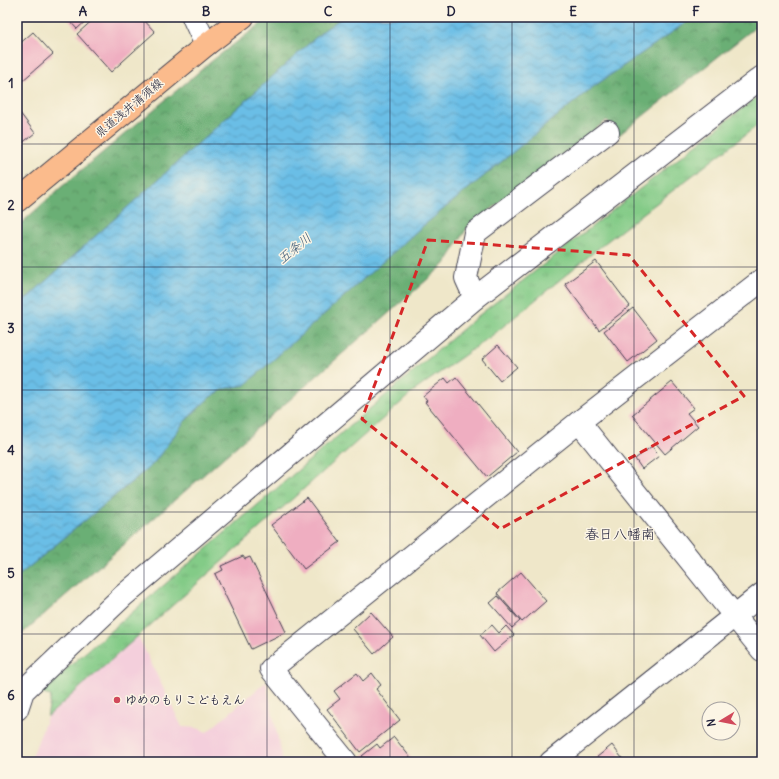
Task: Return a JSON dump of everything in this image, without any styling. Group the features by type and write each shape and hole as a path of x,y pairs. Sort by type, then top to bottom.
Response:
{"main road":[{"name":"県道浅井清須線","path":"17,201 206,45 243,17"}],"street":[{"path":"193,17 206,45"},
{"path":"17,709 23,691 123,596 475,298 762,77"},
{"path":"475,298 466,278 475,233 608,132"},
{"path":"346,762 271,669 580,422 762,280"},
{"path":"580,422 762,650"},
{"path":"551,762 762,594"}],"highlighted area":[{"path":"428,240 629,255 744,396 500,529 362,419"}],"shaded area":[{"name":"ゆめのもりこどもえん","path":"138,636 182,727 197,728 207,732 266,682 283,762 30,762 47,717"}],"green space":[{"path":"270,17 343,17 323,31 17,307 17,227 59,189 213,60"},
{"path":"694,17 762,17 762,22 619,135 607,120 467,228 445,264 17,638 17,577 153,464 184,422 210,397 224,389 245,385 418,230 590,89"},
{"path":"762,93 762,122 606,242 494,334 414,391 47,717 51,696 38,693 478,316"}],"water":[{"name":"五条川","path":"343,17 694,17 590,89 418,230 245,385 224,389 210,397 184,422 153,464 17,577 17,307 323,31"}],"building":[{"path":"66,17 90,17 77,29"},
{"path":"96,17 141,17 155,32 111,72 77,34"},
{"path":"33,32 53,54 22,81 17,76 17,46"},
{"path":"17,109 35,133 17,147"},
{"path":"596,261 630,306 599,330 565,284"},
{"path":"633,308 657,339 628,362 604,331"},
{"path":"498,345 517,367 500,381 482,359"},
{"path":"456,377 517,452 487,477 425,402 427,401 423,396 445,378 449,383"},
{"path":"672,382 694,408 687,413 698,426 665,454 632,415"},
{"path":"652,446 659,456 642,469 635,459"},
{"path":"307,498 340,542 304,569 271,525"},
{"path":"243,556 245,559 250,557 286,632 251,649 215,574 223,570 221,566"},
{"path":"521,572 546,601 522,622 497,593"},
{"path":"498,596 520,621 512,628 490,603"},
{"path":"371,612 393,637 374,654 353,629"},
{"path":"492,625 499,633 506,626 514,635 494,652 480,635"},
{"path":"357,673 363,681 372,673 381,685 376,689 400,720 360,752 327,709 340,699 334,691"},
{"path":"394,737 414,762 367,762 362,756 377,744 380,748"},
{"path":"612,745 625,762 591,762"}],"place":[{"name":"ゆめのもりこどもえん","path":"117,700"}],"district":[{"name":"春日八幡南","path":"620,534"}]}
